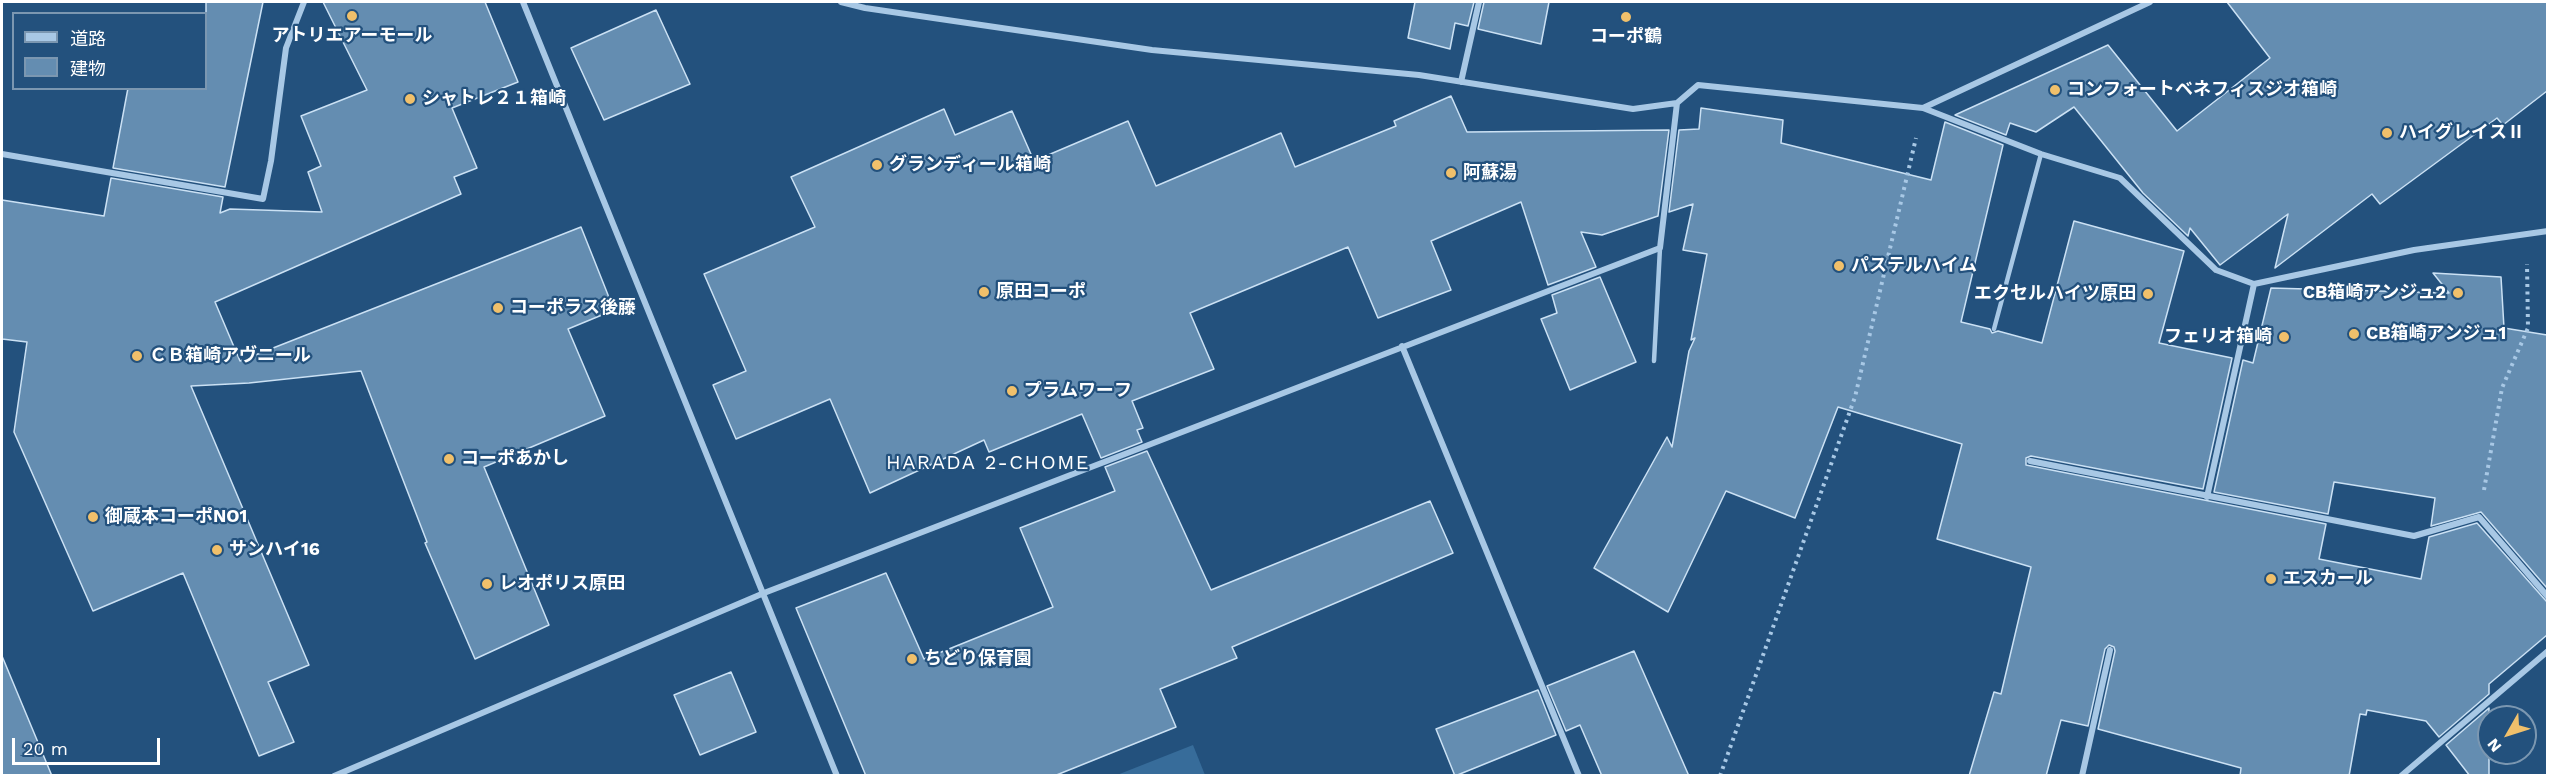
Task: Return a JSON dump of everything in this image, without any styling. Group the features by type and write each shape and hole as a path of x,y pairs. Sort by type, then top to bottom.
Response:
{"street":[{"path":"2,154 263,199 272,161 286,48 304,2"},
{"path":"523,2 837,776"},
{"path":"841,2 865,8 1152,50 1419,75 1633,109 1677,103 1698,85 1923,108 2041,154 2120,178 2216,270 2254,284 2414,250 2547,231"},
{"path":"1461,82 1479,2"},
{"path":"1923,108 2150,2"},
{"path":"334,776 764,593 1660,248 1677,103"},
{"path":"2207,497 2254,284"},
{"path":"1402,346 1579,776"},
{"path":"2030,461 2414,536 2479,517 2547,597"},
{"path":"2082,776 2110,650"},
{"path":"2401,776 2547,651"}],"lane":[{"path":"1994,329 2041,154"},
{"path":"1654,361 1660,248"}],"path":[{"path":"1720,776 1855,397 1923,108"},
{"path":"2479,517 2502,388 2528,328 2527,234"}],"shaded area":[{"path":"1193,745 1205,775 1117,775"}],"building":[{"path":"206,2 263,2 225,187 113,168 128,90 207,90"},
{"path":"323,2 485,2 518,82 452,108 477,168 454,177 461,194 215,302 240,361 581,227 614,310 568,329 605,416 484,467 549,625 475,659 425,543 427,542 361,371 249,383 191,386 309,665 268,682 294,742 259,756 183,573 93,611 14,432 27,342 2,339 2,200 104,216 111,178 223,197 220,213 230,209 322,212 308,172 321,166 301,116 367,90"},
{"path":"1415,2 1474,2 1468,26 1455,23 1450,49 1408,38"},
{"path":"1484,2 1549,2 1541,44 1478,29"},
{"path":"2227,2 2547,2 2547,91 2503,125 2497,118 2380,204 2372,194 2275,268 2288,214 2220,265 2190,228 2188,236 2143,193 2074,107 2036,132 2010,123 2006,135 1955,115 2108,45 2177,131 2270,58"},
{"path":"656,10 690,84 604,120 571,48"},
{"path":"1451,96 1467,132 1669,130 1658,216 1602,235 1581,232 1596,267 1548,285 1521,202 1431,241 1451,290 1378,318 1348,247 1190,313 1214,369 1132,401 1143,428 1137,430 1142,442 1101,458 1082,414 989,452 984,440 870,493 830,399 736,439 713,385 746,371 704,274 815,227 791,177 944,109 955,135 1012,111 1034,161 1128,121 1156,186 1281,133 1295,167 1396,126 1394,121"},
{"path":"1701,108 1783,120 1781,143 1931,180 1945,122 2003,145 1961,322 1990,329 1992,333 1998,331 2042,343 2074,221 2184,251 2159,343 2232,358 2203,489 2031,456 2026,458 2026,465 2326,524 2319,559 2421,579 2429,537 2477,523 2547,602 2547,635 2489,684 2489,694 2439,737 2426,721 2367,710 2366,715 2360,714 2349,776 2240,776 2241,768 2098,729 2115,651 2114,647 2109,645 2105,649 2088,726 2061,720 2046,776 1969,776 1994,692 2001,694 2031,567 1937,539 1962,444 1838,407 1795,518 1726,491 1668,612 1594,568 1667,437 1672,447 1689,351 1695,338 1691,340 1707,254 1683,250 1693,204 1669,212 1679,130 1699,129"},
{"path":"2433,273 2501,277 2504,328 2547,335 2547,588 2481,512 2431,526 2435,498 2334,482 2328,514 2214,492 2243,360 2253,363 2271,288 2449,293"},
{"path":"1600,277 1636,362 1570,390 1541,319 1557,313 1552,295"},
{"name":"ちどり保育園","path":"1147,451 1211,590 1430,501 1453,553 1232,647 1237,658 1160,689 1176,727 1054,776 866,776 796,608 886,573 924,659 1053,607 1020,528 1115,491 1105,467"},
{"path":"1634,651 1689,776 1602,776 1580,725 1566,731 1547,686"},
{"path":"2,656 52,776 2,776"},
{"path":"731,672 756,732 700,755 674,695"},
{"path":"1538,690 1556,735 1455,776 1436,729"},
{"path":"2477,718 2477,765 2489,765 2489,776 2470,776 2446,745"}],"place":[{"name":"アトリエアーモール","path":"352,16"},
{"name":"コーポ鶴","path":"1626,17"},
{"name":"コンフォートベネフィスジオ箱崎","path":"2055,90"},
{"name":"シャトレ２１箱崎","path":"410,99"},
{"name":"ハイグレイスⅡ","path":"2387,133"},
{"name":"グランディール箱崎","path":"877,165"},
{"name":"阿蘇湯","path":"1451,173"},
{"name":"パステルハイム","path":"1839,266"},
{"name":"原田コーポ","path":"984,292"},
{"name":"CB箱崎アンジュ2","path":"2458,293"},
{"name":"エクセルハイツ原田","path":"2148,294"},
{"name":"コーポラス後藤","path":"498,308"},
{"name":"CB箱崎アンジュ1","path":"2354,334"},
{"name":"フェリオ箱崎","path":"2284,337"},
{"name":"ＣＢ箱崎アヴニール","path":"137,356"},
{"name":"プラムワーフ","path":"1012,391"},
{"name":"コーポあかし","path":"449,459"},
{"name":"御蔵本コーポNO1","path":"93,517"},
{"name":"サンハイ16","path":"217,550"},
{"name":"エスカール","path":"2271,579"},
{"name":"レオポリス原田","path":"487,584"},
{"name":"ちどり保育園","path":"912,659"}],"district":[{"name":"HARADA 2-CHOME","path":"988,463"}]}
